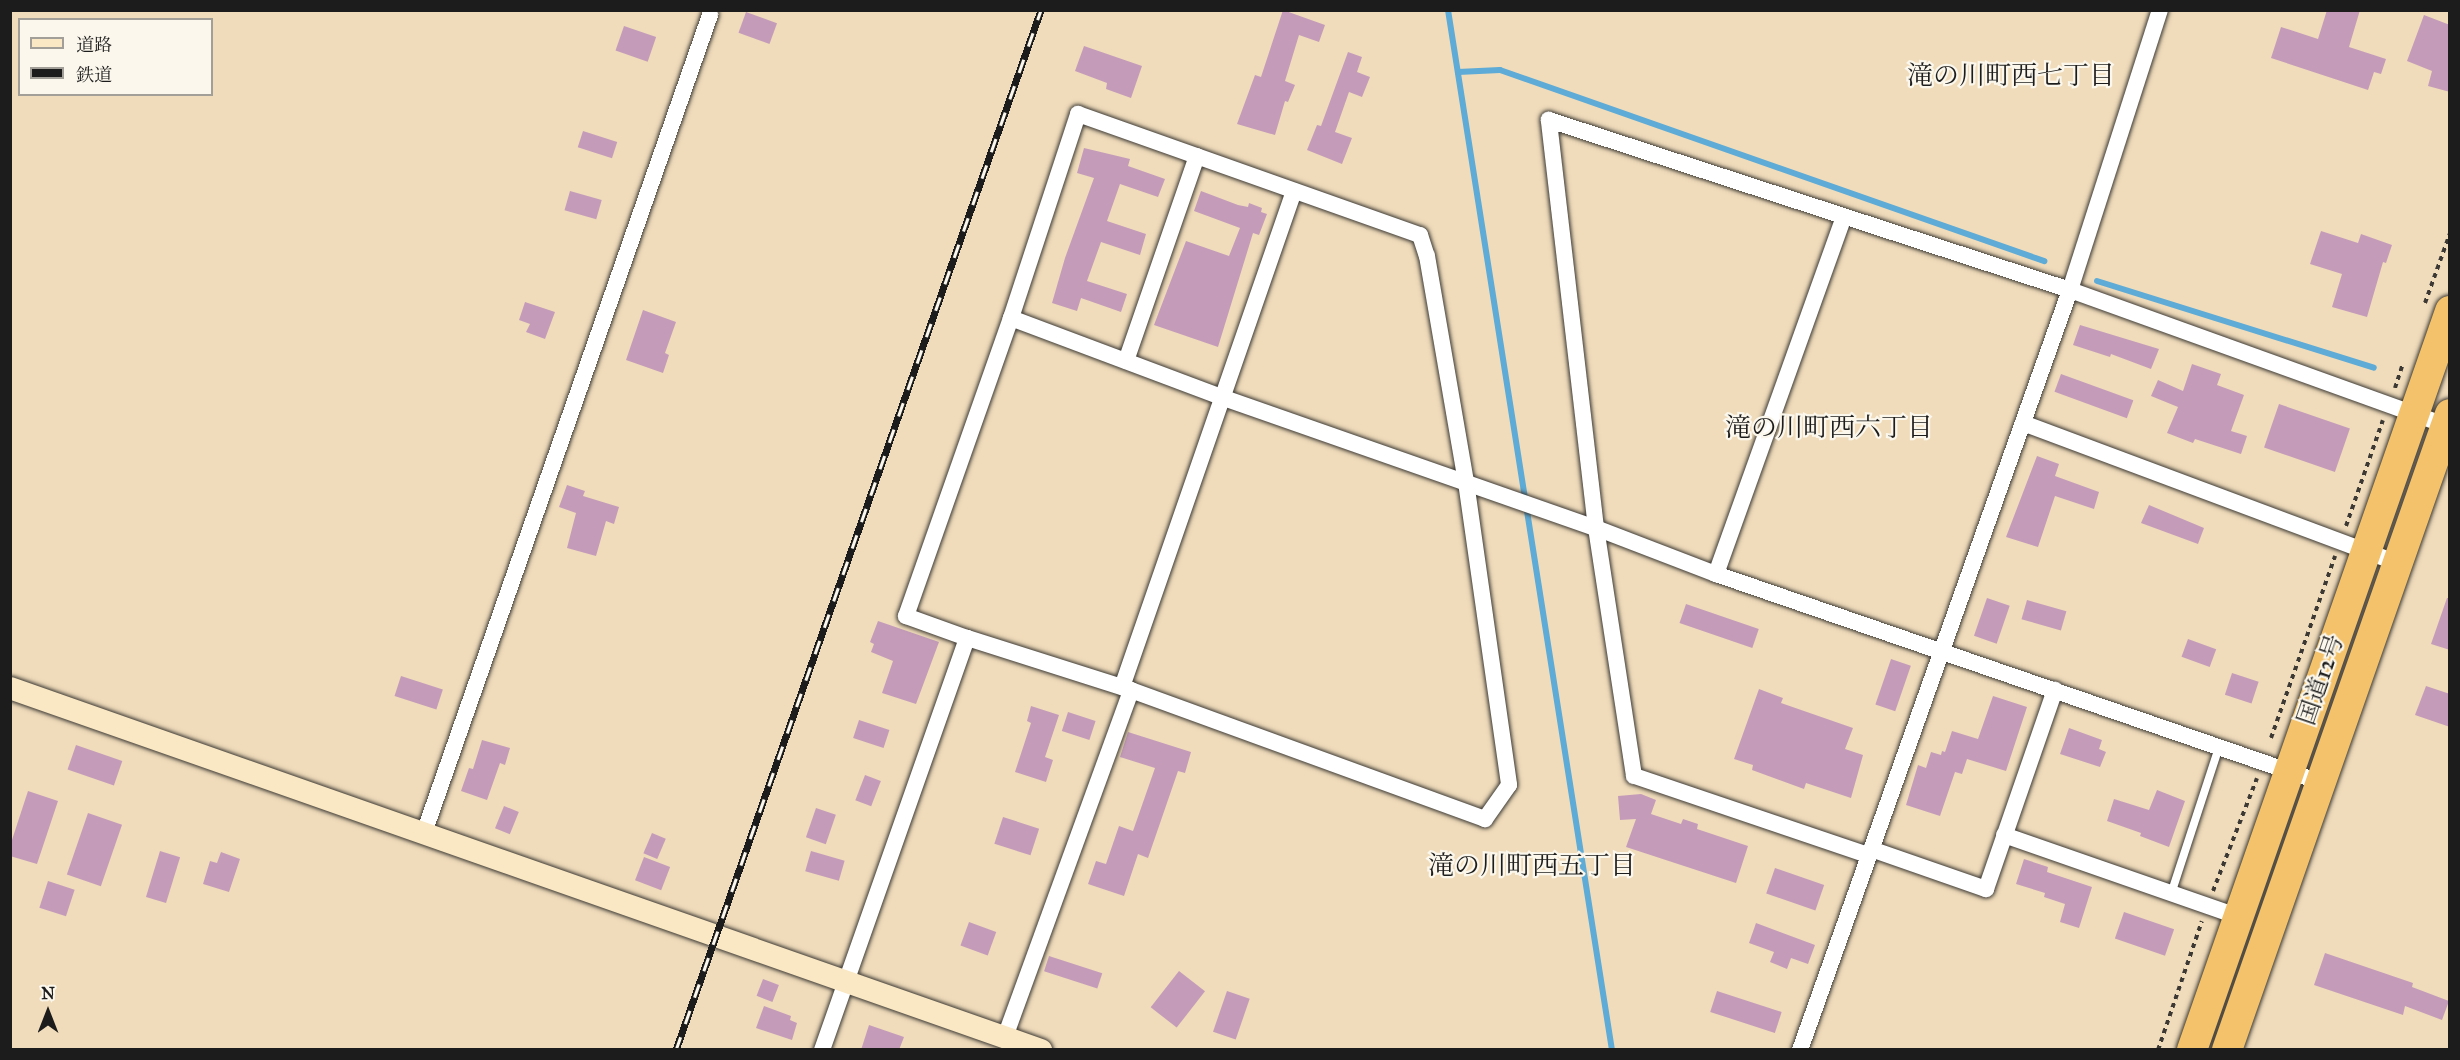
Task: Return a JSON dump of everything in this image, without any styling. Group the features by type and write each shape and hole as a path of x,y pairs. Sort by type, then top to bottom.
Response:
{"highway":[{"name":"国道12号","path":"2192,1050 2291,771 2353,546 2436,309"},
{"name":"国道12号","path":"2227,1050 2448,419"}],"street":[{"path":"1800,1050 2070,290 2160,10"},
{"path":"424,833 710,15"},
{"path":"1078,114 1197,156 1420,235 1427,256 1466,482 1509,785 1485,819 1126,688 967,638 906,616 1011,318 1078,114"},
{"path":"2055,690 1986,889 1634,776 1596,528 1549,120 2070,290 2401,408 2448,419"},
{"path":"1126,361 1197,156"},
{"path":"1005,1037 1294,191"},
{"path":"1716,574 1844,217"},
{"path":"1011,318 1224,398 1596,528 1716,574 2320,782"},
{"path":"2023,423 2397,563"},
{"path":"822,1050 967,638"},
{"path":"10,688 1041,1050"},
{"path":"2004,835 2239,917"}],"lane":[{"path":"2170,894 2219,747"}],"path":[{"path":"2436,309 2450,233"},
{"path":"2271,738 2353,546 2401,408 2404,361"}],"building":[{"path":"1283,10 1325,25 1319,42 1299,35 1285,81 1295,85 1288,102 1285,101 1275,135 1237,124 1255,75 1261,77"},
{"path":"2327,10 2360,10 2349,47 2386,59 2381,74 2374,72 2368,90 2271,58 2281,27 2318,39"},
{"path":"746,12 777,23 769,44 738,33"},
{"path":"2424,15 2450,25 2450,92 2428,86 2432,71 2407,61"},
{"path":"624,26 656,37 648,62 616,51"},
{"path":"1084,46 1142,66 1131,98 1106,89 1107,83 1075,71"},
{"path":"1348,52 1362,57 1357,72 1370,77 1362,97 1349,92 1335,132 1352,138 1342,164 1307,150 1317,125 1321,126"},
{"path":"583,131 617,142 612,158 578,147"},
{"path":"1084,148 1130,159 1128,166 1165,179 1158,197 1120,184 1107,221 1146,234 1140,255 1101,242 1087,281 1127,294 1121,312 1081,298 1077,311 1052,303 1065,258 1094,178 1077,173"},
{"path":"570,191 602,200 596,219 564,210"},
{"path":"1201,191 1238,205 1248,207 1249,203 1262,208 1261,212 1267,214 1259,235 1253,233 1218,347 1154,325 1186,241 1229,256 1240,228 1194,211"},
{"path":"2321,231 2358,243 2361,234 2392,245 2386,263 2383,262 2367,317 2332,307 2342,274 2310,264"},
{"path":"525,302 555,312 545,339 526,332 530,324 519,320"},
{"path":"643,310 676,322 665,353 669,355 663,373 626,360"},
{"path":"2080,325 2159,349 2151,369 2111,354 2110,357 2073,345"},
{"path":"2192,364 2221,374 2217,385 2244,395 2231,431 2247,436 2241,454 2195,439 2193,443 2167,433 2178,407 2151,396 2158,380 2183,391"},
{"path":"2061,374 2133,400 2127,418 2055,392"},
{"path":"2279,404 2350,428 2335,472 2264,447"},
{"path":"2037,456 2059,464 2055,476 2099,492 2094,509 2055,496 2038,547 2006,537"},
{"path":"567,485 585,491 583,496 619,507 614,524 606,521 596,556 567,548 576,513 559,507"},
{"path":"2149,505 2204,528 2198,544 2141,523"},
{"path":"1987,598 2010,606 1997,644 1974,636"},
{"path":"2447,598 2450,598 2450,650 2431,644"},
{"path":"2027,600 2066,611 2061,631 2021,619"},
{"path":"1686,604 1759,629 1752,648 1679,623"},
{"path":"878,621 939,642 916,704 882,693 893,661 871,652 874,644 870,642"},
{"path":"2188,639 2216,649 2210,667 2182,657"},
{"path":"1891,659 1911,666 1895,711 1875,704"},
{"path":"2232,673 2259,682 2252,704 2225,695"},
{"path":"401,676 443,690 436,710 395,696"},
{"path":"2426,686 2450,694 2450,727 2415,715"},
{"path":"1759,689 1783,698 1781,703 1853,728 1845,749 1863,755 1851,798 1806,783 1804,789 1752,770 1753,765 1734,759"},
{"path":"1993,696 2027,707 2006,771 1967,759 1962,774 1955,772 1940,816 1906,805 1918,765 1926,768 1931,752 1941,755 1942,751 1945,752 1952,731 1978,739"},
{"path":"1031,706 1059,715 1045,757 1053,760 1046,782 1015,772 1031,723 1027,721"},
{"path":"1068,712 1096,721 1089,740 1062,731"},
{"path":"859,720 889,730 884,748 853,738"},
{"path":"2069,728 2102,740 2099,749 2106,752 2100,767 2060,754"},
{"path":"1128,732 1191,752 1185,773 1178,771 1148,858 1138,854 1124,896 1088,884 1096,861 1106,864 1119,826 1133,831 1155,768 1120,757"},
{"path":"482,740 510,748 505,765 500,763 487,800 461,791 469,768 473,769"},
{"path":"76,745 122,761 114,786 68,770"},
{"path":"865,775 881,781 871,806 855,800"},
{"path":"2157,790 2185,801 2169,847 2140,836 2141,833 2107,821 2114,799 2149,810"},
{"path":"28,791 58,801 37,864 10,856 10,846"},
{"path":"1641,794 1656,800 1651,814 1681,824 1683,819 1698,824 1697,829 1748,846 1736,883 1626,847 1636,819 1620,820 1618,796"},
{"path":"504,806 519,812 510,834 495,828"},
{"path":"816,808 836,815 826,844 806,837"},
{"path":"88,813 122,825 101,886 67,874"},
{"path":"1003,817 1039,829 1030,855 994,844"},
{"path":"652,833 666,839 657,859 643,853"},
{"path":"160,851 180,857 166,903 146,897"},
{"path":"811,851 845,861 839,881 805,871"},
{"path":"221,852 240,859 229,892 203,884 210,861 217,863"},
{"path":"644,857 670,867 661,890 635,880"},
{"path":"2024,859 2048,867 2047,872 2092,887 2079,928 2060,922 2065,904 2044,897 2045,893 2016,884"},
{"path":"1775,868 1824,885 1815,910 1766,894"},
{"path":"48,881 75,890 66,916 39,908"},
{"path":"2124,912 2174,929 2165,956 2115,938"},
{"path":"969,922 996,932 988,955 960,945"},
{"path":"1756,923 1815,945 1808,964 1791,958 1787,969 1770,962 1774,952 1749,943"},
{"path":"2325,953 2413,983 2412,987 2449,1001 2442,1020 2405,1006 2403,1015 2314,985"},
{"path":"1049,956 1102,973 1097,989 1044,971"},
{"path":"1179,971 1205,991 1177,1028 1151,1007"},
{"path":"763,979 779,985 772,1002 757,996"},
{"path":"1227,991 1250,999 1236,1039 1213,1032"},
{"path":"1717,991 1782,1012 1775,1033 1710,1012"},
{"path":"764,1006 791,1016 790,1020 797,1023 792,1040 756,1028"},
{"path":"869,1025 904,1037 899,1050 861,1050"}],"waterway":[{"path":"1448,10 1612,1050"},
{"path":"1458,72 1500,70 2044,261"},
{"path":"2097,281 2374,368"}],"railway":[{"path":"676,1050 1041,10"}],"district":[{"name":"滝の川町西七丁目","path":"2011,76"},
{"name":"滝の川町西六丁目","path":"1829,428"},
{"name":"滝の川町西五丁目","path":"1532,866"}]}
